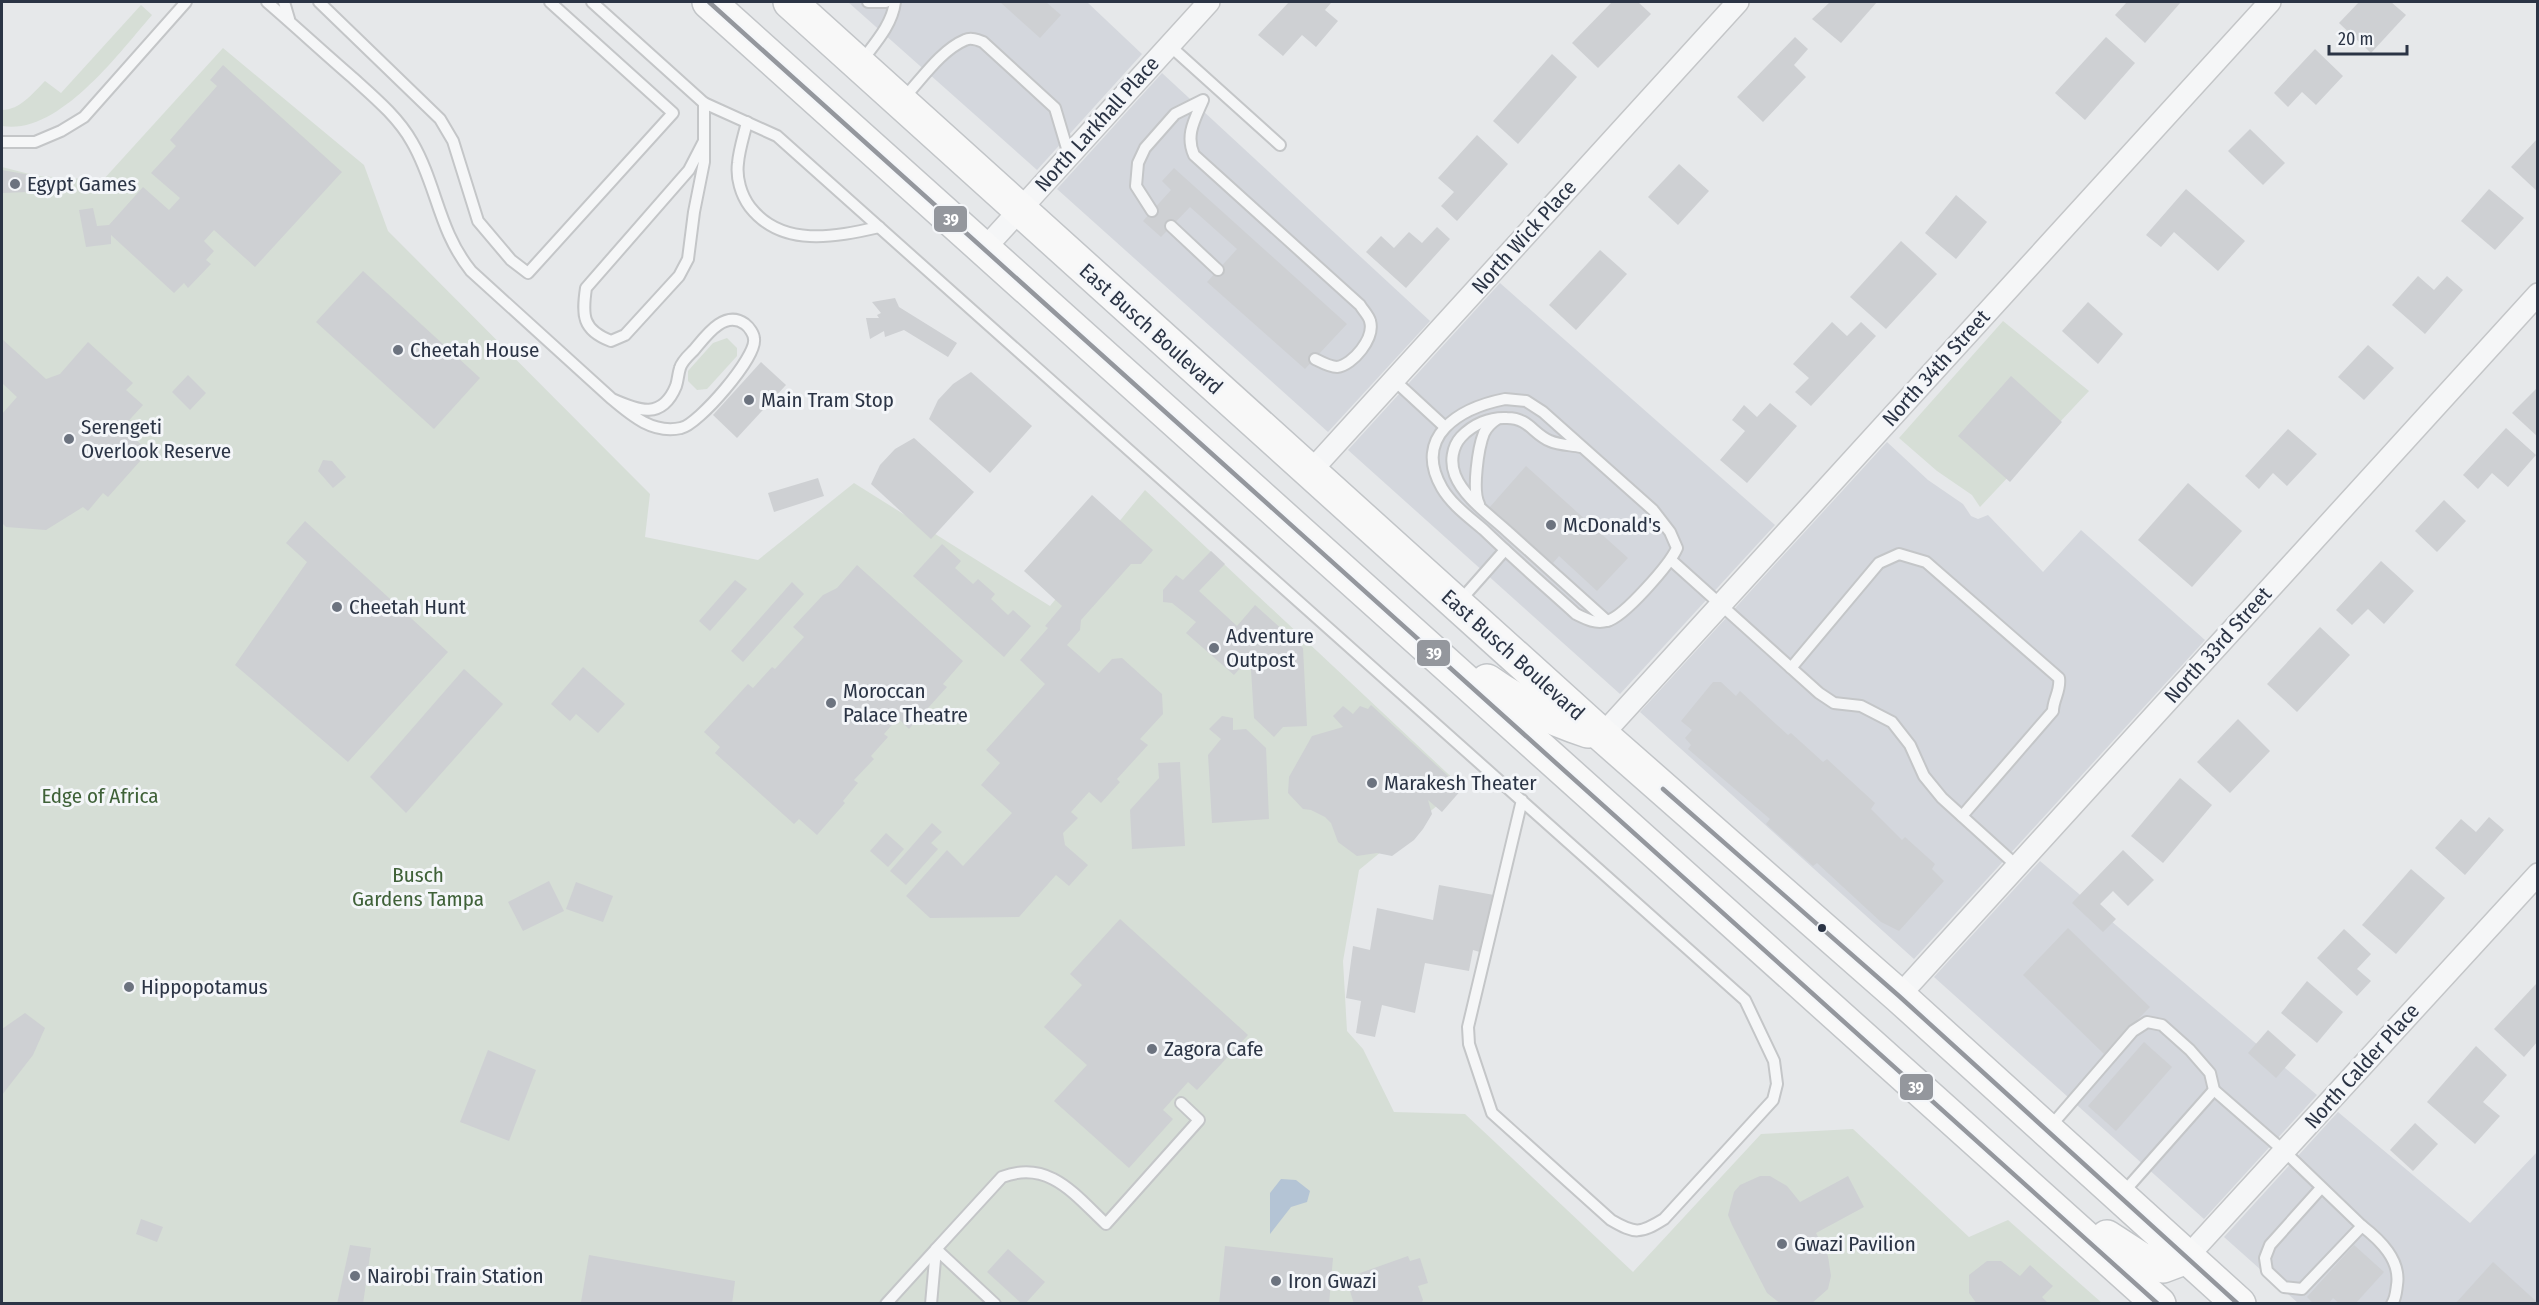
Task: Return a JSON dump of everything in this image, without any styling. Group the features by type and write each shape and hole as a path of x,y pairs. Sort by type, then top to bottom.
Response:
{"main road":[{"path":"709,2 986,247 1365,592 2159,1304"},
{"name":"East Busch Boulevard","path":"790,2 1602,735 1899,996 2239,1304"},
{"path":"1365,592 1510,697 1555,721 1602,735"},
{"path":"1937,1105 2094,1228 2141,1259 2163,1266 2187,1257"}],"street":[{"name":"North Larkhall Place","path":"986,247 1209,2"},
{"name":"North Wick Place","path":"1310,472 1738,2"},
{"name":"North 34th Street","path":"1602,735 2270,2"},
{"name":"North 33rd Street","path":"1899,996 2538,294"},
{"name":"North Calder Place","path":"2187,1257 2538,874"}],"lane":[{"path":"2,142 35,142 61,131 84,117 186,2"},
{"path":"267,2 381,104 401,125 412,141 422,163 447,232 458,254 471,271 612,399 633,418 652,427 683,428 696,419 746,363 754,340 750,330 744,323 734,320 715,326 683,362 676,387 660,408 646,412 612,399"},
{"path":"284,2 290,22"},
{"path":"319,2 440,119 453,141 478,221 511,260 528,273 673,113 550,2"},
{"path":"592,2 704,103 777,136 1320,623 1522,800 1745,1000 1774,1060 1777,1084 1773,1100 1664,1219 1646,1231 1630,1231 1611,1220 1492,1113 1469,1044 1468,1027 1522,800"},
{"path":"868,2 886,2"},
{"path":"859,64 884,32 894,12 895,2"},
{"path":"900,102 948,51 967,38 977,39 1054,108 1069,155"},
{"path":"1169,45 1280,145"},
{"path":"1215,87 1203,100 1189,134 1189,145 1194,155 1360,305 1370,320 1371,332 1366,343 1348,363 1335,367 1315,359"},
{"path":"1152,211 1136,186 1138,162 1144,148 1175,114 1203,100"},
{"path":"704,103 704,141 704,162 688,259 679,276 625,334 611,341 600,337 587,325 583,311 586,288 689,170 704,141"},
{"path":"747,122 738,164 739,182 745,200 756,215 781,231 816,238 879,227"},
{"path":"1171,226 1218,270"},
{"path":"1394,380 1446,427"},
{"path":"1505,399 1526,401 1543,412 1582,447 1653,510 1670,532 1677,548 1671,560 1621,613 1607,621 1590,621 1576,614 1451,500 1434,471 1431,454 1436,440 1446,427 1464,411 1482,403 1505,399"},
{"path":"1582,447 1548,441 1527,423 1516,418 1497,418 1469,429 1460,438 1452,461 1455,475 1464,490 1607,621"},
{"path":"1480,506 1475,489 1484,435 1488,426 1497,418"},
{"path":"1457,604 1505,550"},
{"path":"1791,668 1879,563 1899,554 1926,562 2059,678 2060,687 2053,702 2054,711 1962,816"},
{"path":"1671,560 1791,668 1834,703 1861,706 1892,722 1910,745 1924,776 1942,798 2017,866"},
{"path":"2046,1131 2133,1031 2147,1022 2162,1025 2190,1050 2210,1073 2214,1090 2380,1240 2399,1274 2395,1300 2392,1304"},
{"path":"2119,1196 2214,1090"},
{"path":"886,1304 1002,1177 1017,1172 1031,1171 1058,1180 1106,1224 1199,1120 1181,1103"},
{"path":"2321,1188 2270,1245 2265,1258 2267,1271 2284,1287 2302,1289 2362,1226"},
{"path":"931,1304 936,1249"},
{"path":"936,1249 995,1304"}],"shaded area":[{"path":"848,2 1087,2 1142,54 1037,170"},
{"path":"1162,73 1430,321 1328,432 1057,189"},
{"path":"1500,283 1775,525 1620,694 1348,450"},
{"path":"1887,442 1928,480 1963,504 1971,516 1978,519 1988,515 2043,572 2081,530 2205,640 1914,959 1640,712"},
{"path":"2040,861 2317,1095 2204,1219 1934,977"},
{"path":"2338,1112 2470,1223 2537,1152 2537,1303 2298,1303 2224,1237"}],"green space":[{"path":"141,5 152,15 123,50 86,88 44,118 23,126 2,126 2,110 20,104 45,81 61,93"},
{"name":"Busch Gardens Tampa","path":"223,48 364,165 388,231 650,494 645,537 758,560 854,483 1050,606 1145,490 1461,786 1359,870 1343,961 1347,1031 1363,1049 1394,1112 1465,1114 1633,1272 1761,1134 1853,1129 1969,1237 2008,1220 2102,1303 2,1304 2,167 37,176 103,180"},
{"path":"2003,321 2089,391 1980,507 1972,495 1937,471 1899,438"},
{"path":"727,338 737,348 737,356 707,389 697,390 688,381 688,371 713,343"}],"water":[{"path":"1281,1179 1296,1180 1310,1191 1307,1202 1291,1207 1270,1234 1270,1193"}],"building":[{"path":"1000,2 1046,2 1061,15 1040,38"},
{"path":"1289,2 1329,2 1331,3 1325,10 1338,21 1316,47 1302,35 1283,56 1258,35"},
{"path":"1612,2 1638,2 1651,14 1598,68 1572,43"},
{"path":"1830,2 1877,2 1841,43 1812,19"},
{"path":"2127,2 2181,2 2145,43 2115,15"},
{"path":"2359,2 2391,2 2406,15 2371,53 2339,23"},
{"path":"1795,37 1808,49 1794,65 1806,77 1763,122 1737,97"},
{"path":"2106,37 2135,63 2085,120 2055,93"},
{"path":"2315,49 2343,76 2316,105 2302,92 2288,107 2274,93"},
{"path":"1552,54 1577,77 1518,144 1493,121"},
{"path":"223,65 342,172 255,267 214,230 204,241 214,251 206,260 211,264 188,288 184,283 174,293 111,235 111,244 86,247 79,210 93,208 97,226 109,225 143,187 169,210 180,198 151,173 176,146 170,140 217,86 210,80"},
{"path":"2250,129 2285,163 2263,185 2228,151"},
{"path":"1477,135 1508,164 1457,221 1441,206 1454,192 1438,178"},
{"path":"2538,138 2538,192 2511,167"},
{"path":"1679,164 1709,191 1678,225 1648,197"},
{"path":"1174,168 1347,324 1305,369 1207,282 1237,249 1190,207 1161,237 1143,221 1171,190 1162,181"},
{"name":"Egypt Games","path":"2,170 30,175 28,192 2,193"},
{"path":"2186,189 2245,241 2218,271 2174,232 2161,247 2146,235"},
{"path":"2489,189 2524,218 2495,250 2461,221"},
{"path":"1956,195 1987,222 1956,259 1925,233"},
{"path":"1437,227 1450,239 1406,288 1366,252 1381,236 1394,248 1409,232 1422,243"},
{"path":"1901,241 1937,274 1886,329 1850,297"},
{"path":"1600,250 1627,274 1576,330 1549,305"},
{"name":"Cheetah House","path":"363,271 480,378 434,429 316,322"},
{"path":"2418,276 2434,290 2447,276 2463,290 2425,334 2392,305"},
{"path":"895,298 899,307 957,343 948,357 904,330 885,337 884,331 870,339 866,318 879,318 877,315 881,313 872,302"},
{"path":"2088,302 2123,334 2098,364 2062,331"},
{"path":"1832,322 1847,336 1861,322 1876,336 1811,406 1795,392 1809,378 1793,364"},
{"name":"Serengeti Overlook Reserve","path":"2,339 46,379 60,374 88,342 133,383 126,390 143,405 122,428 149,451 108,497 103,493 88,511 83,507 46,530 6,527 2,523 2,414 17,397 2,383"},
{"path":"2368,345 2394,368 2364,400 2338,377"},
{"name":"Main Tram Stop","path":"761,362 786,385 737,438 713,415"},
{"path":"971,372 1032,426 990,473 929,419 938,400 953,384"},
{"path":"188,375 206,393 190,410 172,392"},
{"path":"2011,376 2062,422 2010,482 1958,436"},
{"path":"2538,387 2538,437 2512,413"},
{"path":"1770,403 1797,426 1747,483 1720,460 1745,431 1732,420 1744,405 1757,417"},
{"path":"2506,428 2536,455 2508,487 2492,473 2478,489 2463,475"},
{"path":"2288,429 2317,454 2287,486 2273,473 2259,489 2245,476"},
{"path":"914,438 974,492 931,539 871,484 880,465 895,449"},
{"path":"323,460 332,461 346,477 333,488 318,471"},
{"path":"1526,466 1628,558 1597,591 1559,556 1553,563 1489,508"},
{"path":"818,478 824,496 774,512 768,493"},
{"path":"2188,483 2242,531 2192,587 2138,540"},
{"path":"1092,495 1153,550 1141,564 1131,564 1081,620 1080,630 1067,645 1099,673 1112,659 1122,658 1162,694 1163,714 1140,739 1148,745 1117,779 1120,782 1101,803 1089,792 1071,812 1078,818 1063,833 1065,845 1088,865 1069,886 1056,875 1019,917 930,918 906,896 947,850 963,866 1012,813 981,785 1000,763 986,750 1045,684 1020,660 1048,628 1045,626 1062,606 1024,571"},
{"path":"2444,500 2466,521 2437,552 2415,531"},
{"name":"Cheetah Hunt","path":"305,521 448,652 348,762 235,665 307,562 286,543"},
{"path":"942,544 961,561 955,568 973,584 978,579 995,594 991,599 1008,615 1013,610 1031,626 1004,657 913,576"},
{"path":"1211,551 1225,564 1199,591 1237,626 1255,605 1303,648 1307,726 1283,727 1274,737 1254,718 1251,670 1244,664 1234,675 1186,633 1196,622 1172,603 1163,602 1163,590 1176,575 1183,580"},
{"path":"2381,561 2414,591 2384,624 2368,609 2352,625 2336,610"},
{"name":"Moroccan Palace Theatre","path":"857,565 963,661 943,684 947,687 909,729 898,718 884,734 888,737 871,756 874,759 854,780 858,783 843,801 845,803 817,835 799,819 794,824 715,753 720,747 704,732 748,684 753,688 772,667 775,669 804,637 793,627 823,595 837,588"},
{"path":"735,580 747,589 710,631 699,621"},
{"path":"792,582 804,594 743,662 731,651"},
{"path":"2320,627 2350,655 2297,712 2267,684"},
{"path":"583,667 625,704 598,733 576,714 570,721 551,704"},
{"path":"464,669 503,704 406,813 370,777"},
{"path":"1713,682 1721,682 1736,696 1740,691 1788,735 1791,733 1823,762 1827,759 1875,803 1871,809 1902,840 1905,837 1935,864 1932,869 1944,881 1899,931 1881,922 1817,863 1813,866 1766,824 1770,819 1688,749 1691,745 1685,738 1692,730 1681,721"},
{"name":"Marakesh Theater","path":"1371,705 1462,789 1442,812 1428,800 1432,814 1423,829 1414,840 1392,856 1377,853 1357,856 1338,842 1331,823 1325,817 1303,809 1288,793 1289,777 1312,736 1343,727 1333,716 1343,706 1353,714 1360,706 1368,709"},
{"path":"1222,716 1233,718 1233,730 1246,729 1266,748 1269,819 1212,823 1208,755 1221,739 1209,729"},
{"path":"2238,719 2270,751 2230,793 2197,762"},
{"path":"1180,762 1185,846 1132,849 1130,810 1159,778 1158,763"},
{"path":"2180,778 2212,805 2163,863 2131,836"},
{"path":"2489,817 2504,830 2465,875 2435,848 2461,819 2476,832"},
{"path":"932,823 942,832 931,843 938,849 906,885 890,871"},
{"path":"886,833 904,849 888,867 870,851"},
{"path":"2123,850 2154,880 2128,906 2113,891 2100,904 2116,919 2103,932 2072,903"},
{"path":"2411,869 2445,898 2396,954 2362,925"},
{"path":"549,881 564,911 523,931 508,902"},
{"path":"576,882 613,896 603,922 566,909"},
{"path":"1439,885 1494,895 1483,953 1473,950 1469,971 1425,963 1415,1013 1382,1005 1375,1037 1356,1033 1361,1001 1346,998 1353,946 1370,950 1377,908 1433,920"},
{"name":"Zagora Cafe","path":"1120,919 1248,1035 1197,1090 1188,1082 1163,1110 1173,1119 1129,1168 1054,1101 1087,1065 1044,1027 1082,985 1070,974"},
{"path":"2068,928 2150,1007 2104,1054 2023,975"},
{"path":"2344,929 2371,954 2357,969 2371,981 2357,996 2317,958"},
{"path":"2307,981 2343,1012 2317,1043 2281,1013"},
{"path":"2536,984 2538,985 2538,1041 2524,1057 2494,1029"},
{"path":"25,1013 45,1028 33,1055 2,1095 2,1029"},
{"path":"2268,1030 2296,1055 2276,1078 2248,1053"},
{"path":"2144,1042 2172,1067 2116,1131 2088,1106"},
{"path":"2476,1046 2507,1075 2483,1102 2500,1116 2475,1144 2427,1102"},
{"path":"488,1050 536,1070 509,1141 460,1122"},
{"path":"2415,1123 2438,1144 2413,1171 2390,1150"},
{"name":"Gwazi Pavilion","path":"1760,1176 1770,1176 1787,1186 1800,1202 1848,1176 1864,1207 1816,1233 1828,1256 1831,1276 1828,1289 1811,1304 1781,1304 1767,1293 1728,1215 1734,1192 1740,1185"},
{"path":"141,1219 163,1227 157,1242 136,1234"},
{"name":"Nairobi Train Station","path":"350,1245 371,1248 363,1304 337,1304"},
{"path":"2354,1245 2384,1272 2355,1304 2340,1304 2333,1298 2328,1304 2314,1304 2307,1297"},
{"name":"Iron Gwazi","path":"1225,1246 1333,1258 1329,1304 1219,1304"},
{"path":"1008,1249 1045,1282 1025,1304 1022,1304 987,1272"},
{"path":"589,1255 735,1281 732,1304 581,1302"},
{"path":"1408,1256 1410,1261 1420,1258 1428,1283 1418,1286 1423,1300 1421,1304 1354,1304 1346,1278"},
{"path":"1987,1261 2001,1261 2020,1276 2030,1265 2053,1286 2042,1297 2049,1304 1977,1304 1969,1293 1969,1275"},
{"path":"2493,1262 2538,1303 2538,1304 2455,1304"}],"transit line":[{"name":"39","path":"709,2 2158,1304"},
{"name":"39","path":"1663,789 1899,996 2238,1304"}],"place":[{"name":"Egypt Games","path":"15,184"},
{"name":"Cheetah House","path":"398,350"},
{"name":"Main Tram Stop","path":"749,400"},
{"name":"Serengeti Overlook Reserve","path":"69,439"},
{"name":"McDonald's","path":"1551,525"},
{"name":"Cheetah Hunt","path":"337,607"},
{"name":"Adventure Outpost","path":"1214,648"},
{"name":"Moroccan Palace Theatre","path":"831,703"},
{"name":"Marakesh Theater","path":"1372,783"},
{"name":"Hippopotamus","path":"129,987"},
{"name":"Zagora Cafe","path":"1152,1049"},
{"name":"Gwazi Pavilion","path":"1782,1244"},
{"name":"Nairobi Train Station","path":"355,1276"},
{"name":"Iron Gwazi","path":"1276,1281"}],"park label":[{"name":"Edge of Africa","path":"100,796"}]}
